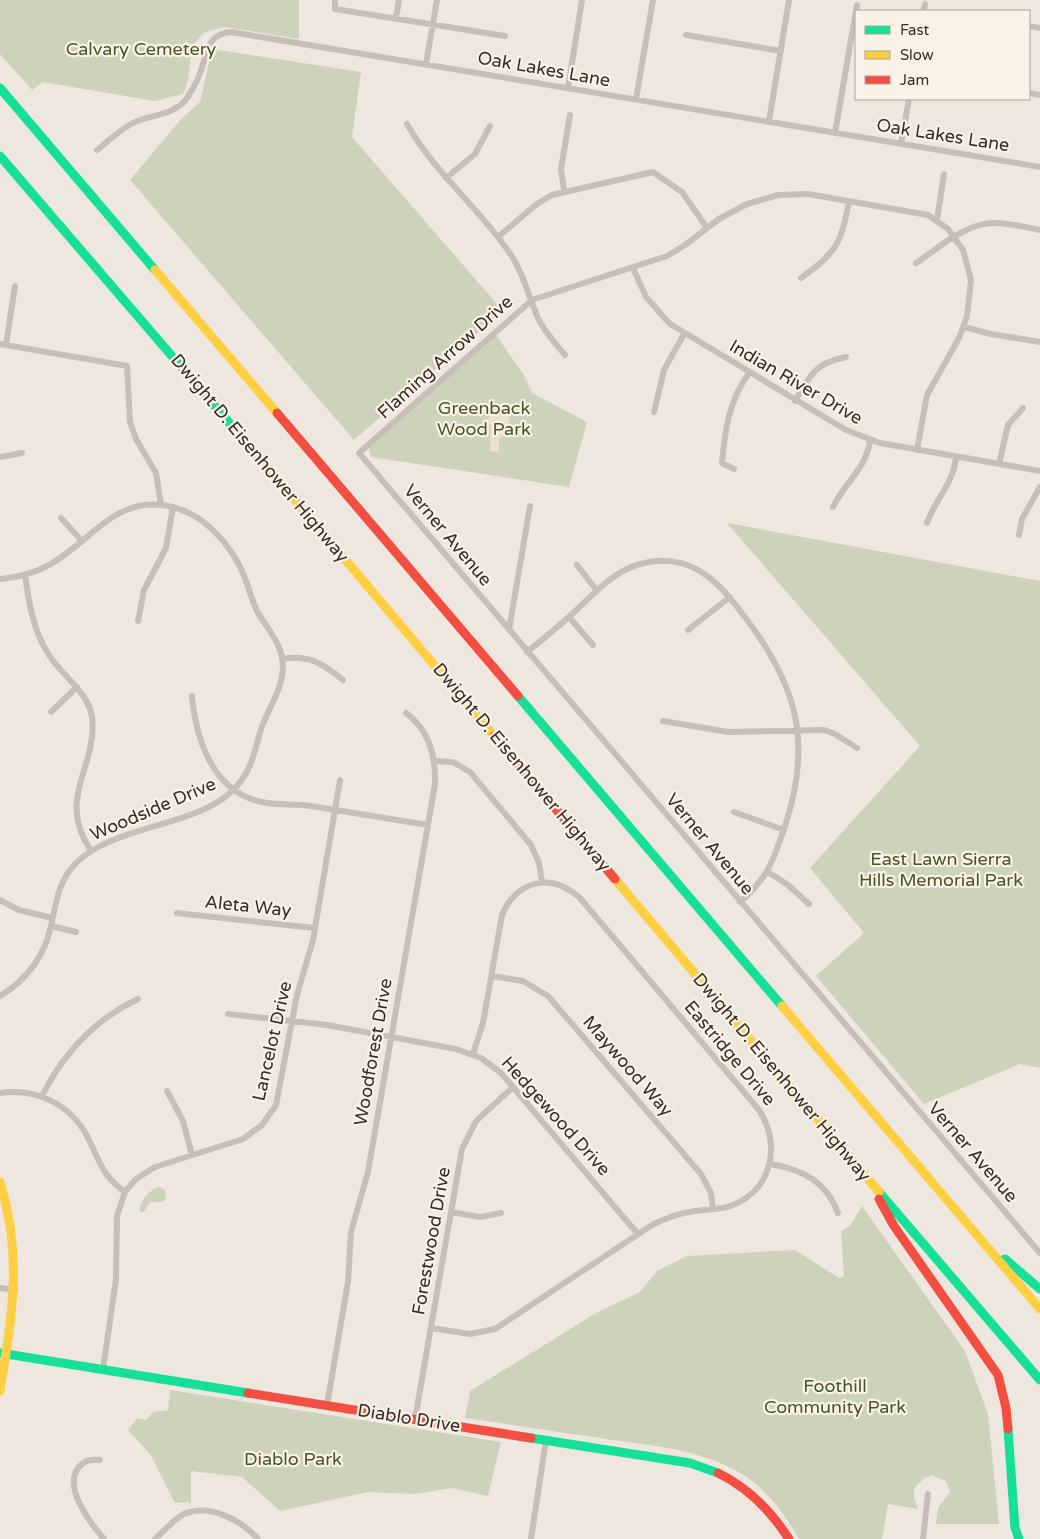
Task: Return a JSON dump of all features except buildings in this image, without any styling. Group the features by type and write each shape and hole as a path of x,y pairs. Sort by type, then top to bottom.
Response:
{"main road":[{"path":"0,88 1040,1309"},
{"name":"Dwight D. Eisenhower Highway","path":"0,156 291,494 870,1182 1040,1380"},
{"path":"0,1182 9,1210 15,1243 15,1290 3,1353 0,1391"},
{"path":"870,1182 894,1226 998,1375 1006,1408 1015,1528 1019,1539"},
{"path":"981,1238 1040,1289"},
{"name":"Diablo Drive","path":"3,1353 690,1463 733,1480 754,1496 772,1513 789,1539"}],"street":[{"path":"335,0 335,9 506,36"},
{"path":"396,18 399,0"},
{"path":"426,64 436,0"},
{"path":"568,88 582,0"},
{"path":"636,99 653,0"},
{"path":"769,121 789,0"},
{"path":"856,10 857,5"},
{"path":"835,132 855,17"},
{"name":"Oak Lakes Lane","path":"97,150 132,123 166,113 186,100 199,77 209,43 218,35 225,32 234,32 1040,167"},
{"path":"686,35 780,51"},
{"path":"902,144 909,100"},
{"path":"564,190 561,169 570,114"},
{"path":"407,124 415,139 446,178 498,237 522,272 539,319 565,355"},
{"path":"446,178 475,154 490,126"},
{"path":"498,237 537,204 564,190 653,172 682,192 707,228"},
{"path":"937,220 944,174"},
{"name":"Flaming Arrow Drive","path":"359,454 532,300 667,256 719,219 747,204 778,194 808,194 918,212 937,220 955,237 967,260 971,280 964,327 928,394 917,450"},
{"path":"801,278 821,263 836,248 844,228 849,201"},
{"path":"916,263 972,228 993,223 1040,230"},
{"name":"Indian River Drive","path":"633,268 640,286 653,307 670,324 846,430 870,441 1040,471"},
{"path":"15,286 3,345 127,366 130,414 136,439 156,473 161,505"},
{"path":"964,327 1040,342"},
{"path":"654,412 664,370 684,334"},
{"path":"795,400 812,372 820,365 846,358"},
{"path":"734,469 722,463 729,413 738,390 749,373"},
{"path":"999,464 1008,425 1023,408"},
{"path":"833,507 844,489 862,467 870,441"},
{"path":"0,457 22,453"},
{"name":"Verner Avenue","path":"359,454 1040,1253"},
{"path":"927,523 933,508 950,481 956,457"},
{"path":"1019,534 1022,519 1040,487"},
{"path":"0,579 25,575 56,561 118,512 139,505 173,507 201,520 213,529 230,551 245,578 257,609 277,643 282,659 282,677 278,693 261,730 251,766 234,790 219,775 205,751 196,724 192,696"},
{"path":"509,630 530,506"},
{"path":"138,620 144,590 166,548 173,507"},
{"path":"61,518 81,540"},
{"path":"527,652 597,591 639,564 666,561 693,566 716,581 730,596 762,639 778,665 789,693 799,747 797,782 784,830 768,872 757,888 740,902"},
{"path":"577,564 597,591"},
{"path":"25,575 31,611 38,635 49,656 86,700 92,716 92,733 76,807 82,836 91,851"},
{"path":"688,630 730,596"},
{"path":"569,617 594,645"},
{"path":"282,659 297,657 319,662 343,680"},
{"path":"51,712 77,687"},
{"name":"Woodforest Drive","path":"327,1405 348,1282 351,1232 368,1172 435,784 434,761 425,733 417,721 406,713"},
{"path":"662,721 728,732 754,733 824,730 835,734 857,748"},
{"path":"434,761 453,762 470,772 531,845 539,863 542,882 522,889 507,905 502,915 483,1023 474,1054"},
{"name":"Lancelot Drive","path":"103,1369 116,1279 117,1216 126,1192 145,1172 160,1165 243,1139 254,1133 270,1116 279,1094 292,1021 314,928 340,780"},
{"name":"Woodside Drive","path":"0,996 20,981 34,965 45,946 57,894 64,878 74,865 91,851 209,806 234,790 260,802 303,804 428,826"},
{"path":"734,812 784,830"},
{"path":"768,872 788,885 809,904"},
{"name":"Eastridge Drive","path":"542,882 562,886 580,898 759,1110 770,1134 771,1164"},
{"path":"0,900 19,910 52,918"},
{"name":"Aleta Way","path":"177,913 314,928"},
{"path":"51,926 76,932"},
{"name":"Maywood Way","path":"492,976 524,981 548,996 701,1174 711,1193 713,1209"},
{"path":"42,1096 59,1066 81,1039 113,1012 138,999"},
{"name":"Hedgewood Drive","path":"228,1014 292,1021 391,1037 474,1054 496,1069 512,1086 638,1233"},
{"name":"Forestwood Drive","path":"415,1419 465,1139 479,1117 512,1086"},
{"path":"168,1091 183,1121 192,1155"},
{"path":"0,1093 19,1092 42,1096 59,1105 76,1120 89,1139 103,1172 126,1192"},
{"path":"431,1328 470,1334 495,1329 638,1233 680,1214 729,1206 744,1200 759,1185 771,1164 799,1170 812,1177 829,1194 838,1213"},
{"path":"451,1212 480,1218 501,1213"},
{"path":"0,1288 15,1290"},
{"path":"530,1539 546,1440"},
{"path":"100,1460 91,1460 82,1464 76,1471 74,1481 84,1513 104,1539"},
{"path":"923,1539 928,1494"},
{"path":"155,1539 183,1514 204,1512 235,1520 258,1539"}],"green space":[{"name":"Calvary Cemetery","path":"0,0 299,0 299,39 224,27 203,33 192,47 188,81 183,94 155,101 43,82 32,90 0,54"},
{"path":"212,49 361,72 352,137 503,311 354,440 130,180 181,119 200,102"},
{"name":"Greenback Wood Park","path":"496,335 524,375 532,393 587,422 569,487 371,457 368,445"},
{"name":"East Lawn Sierra Hills Memorial Park","path":"727,523 1040,581 1040,1068 1020,1064 924,1104 816,976 864,933 810,868 920,746"},
{"path":"160,1187 165,1190 166,1198 163,1202 150,1202 144,1212 140,1212 141,1204 146,1196"},
{"name":"Foothill Community Park","path":"862,1206 965,1351 988,1414 999,1524 936,1524 938,1508 950,1492 946,1481 931,1475 921,1481 915,1488 914,1497 918,1509 888,1504 882,1539 799,1539 782,1513 762,1489 745,1476 711,1459 657,1446 465,1418 470,1391 596,1313 640,1292 657,1271 687,1256 795,1250 839,1278 844,1276 841,1231 850,1226"},
{"name":"Diablo Park","path":"170,1390 501,1442 488,1496 452,1488 414,1494 368,1492 280,1511 242,1477 191,1471 191,1504 188,1502 175,1503 150,1454 128,1430 137,1418 146,1420 153,1412 168,1410"}],"shaded area":[{"path":"492,413 509,414 510,429 504,430 503,438 499,438 499,452 490,451 491,425 484,424"}],"traffic: fast":[{"path":"0,88 155,270"},
{"path":"0,156 263,462"},
{"path":"518,696 782,1006"},
{"path":"879,1192 1040,1380"},
{"path":"1005,1259 1040,1289"},
{"path":"0,1353 248,1393"},
{"path":"1008,1429 1015,1528 1019,1539"},
{"path":"531,1438 690,1463 718,1473"}],"traffic: slow":[{"path":"155,270 277,413"},
{"path":"263,462 494,736"},
{"path":"615,879 879,1192"},
{"path":"782,1006 1040,1309"},
{"path":"0,1182 7,1209 13,1261 11,1311 0,1391"}],"traffic: jam":[{"path":"277,413 518,696"},
{"path":"494,736 615,879"},
{"path":"879,1199 894,1226 998,1375 1006,1408 1008,1429"},
{"path":"248,1393 531,1438"},
{"path":"718,1473 740,1486 758,1501 775,1519 789,1539"}]}
